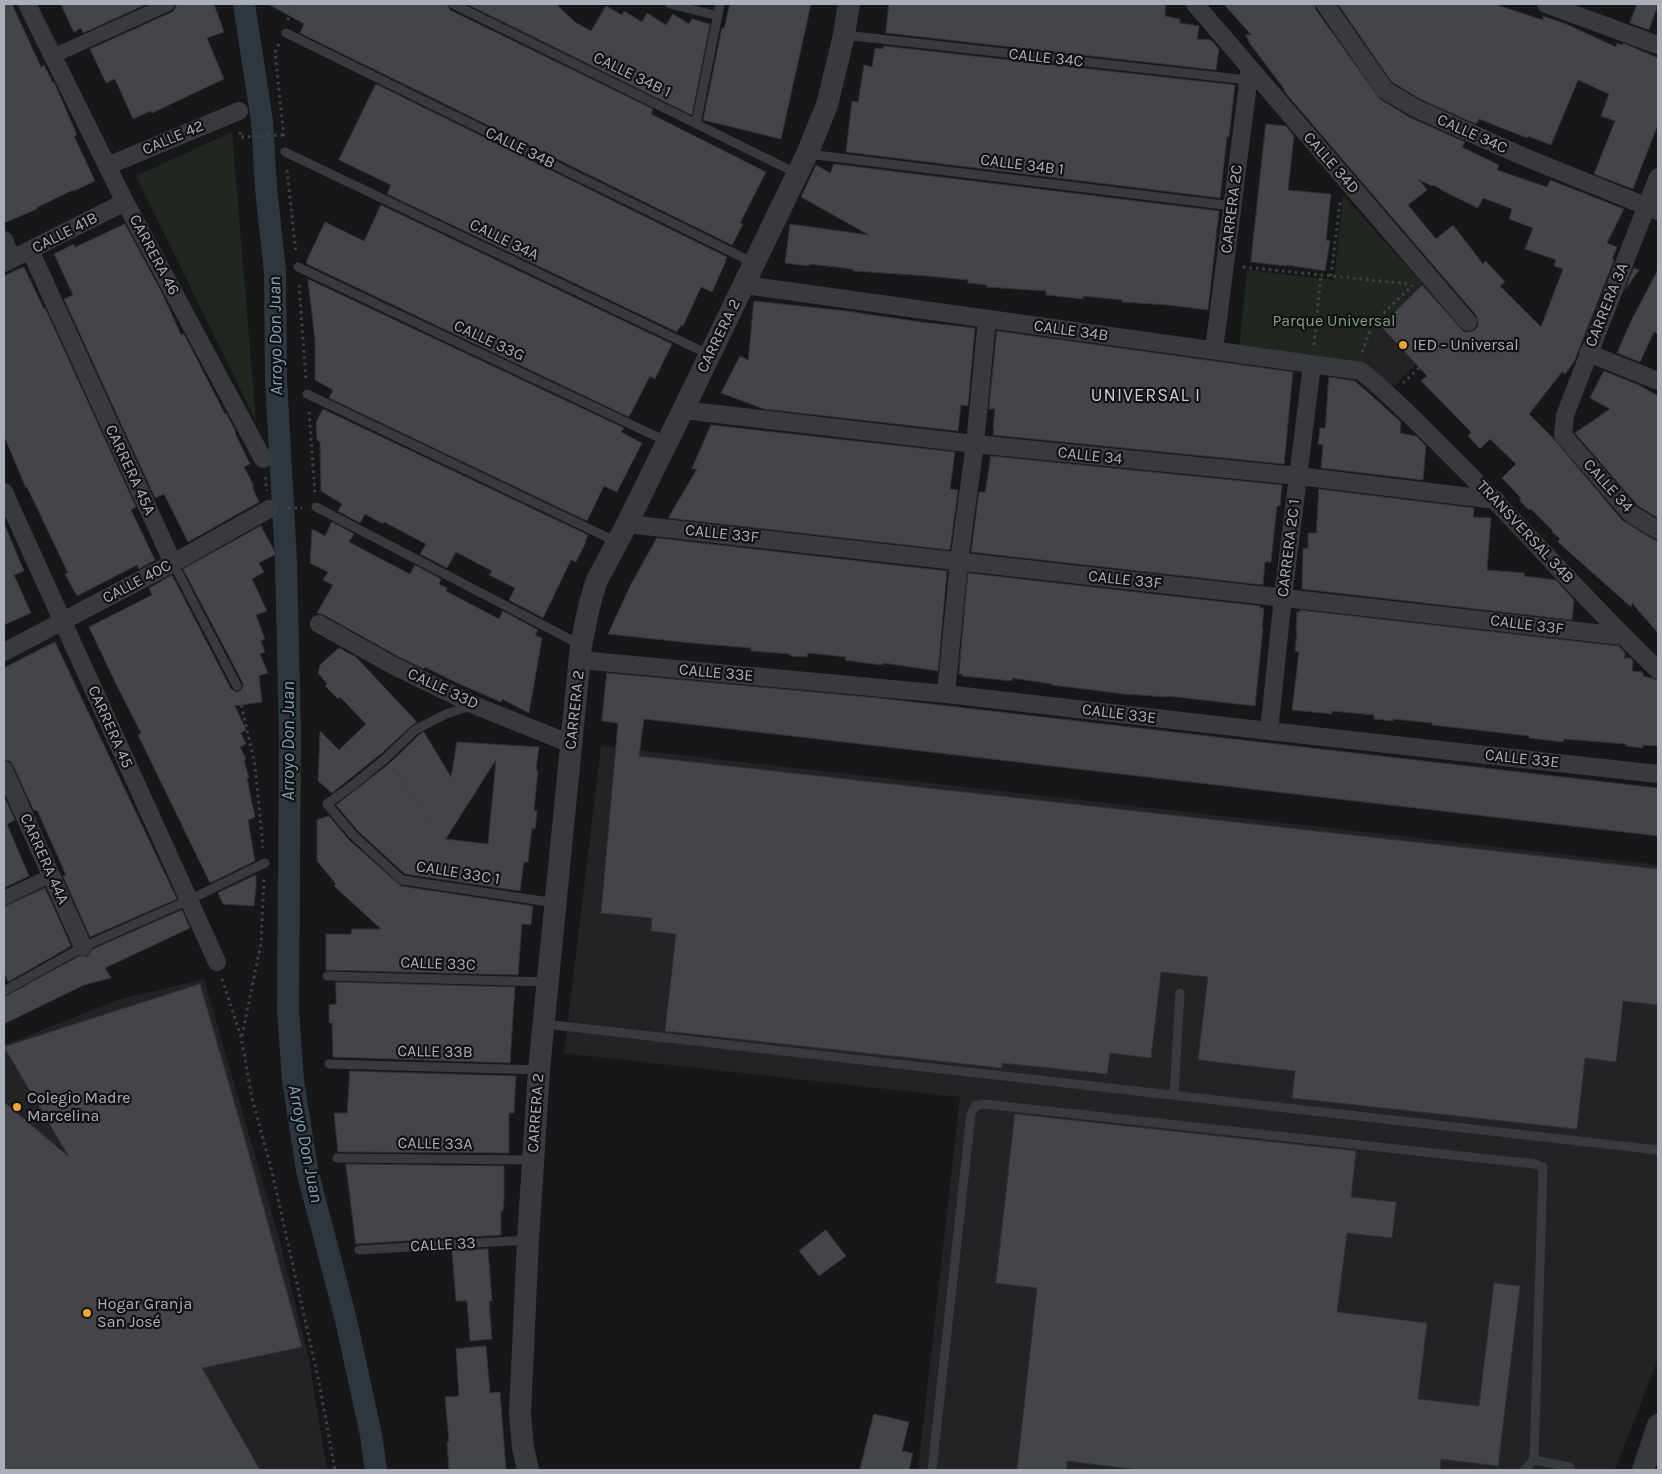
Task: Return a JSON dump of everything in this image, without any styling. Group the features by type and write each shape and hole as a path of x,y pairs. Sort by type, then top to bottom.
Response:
{"street":[{"name":"CARRERA 46","path":"26,4 125,202 263,458"},
{"path":"52,56 168,4"},
{"name":"CARRERA 2","path":"528,1470 523,1448 520,1413 528,1240 539,1070 571,744 581,653 589,606 596,582 668,442 798,175 827,105 850,4"},
{"name":"CALLE 34D","path":"1195,4 1249,74 1343,176 1468,322"},
{"name":"CALLE 34C","path":"1325,4 1385,90 1415,108 1522,156 1653,209"},
{"path":"1546,4 1658,45"},
{"name":"CARRERA 2C","path":"1214,350 1249,74"},
{"name":"CALLE 42","path":"107,166 239,110"},
{"name":"CARRERA 3A","path":"1563,435 1565,415 1588,353 1653,209 1658,177"},
{"name":"CALLE 41B","path":"8,260 125,202"},
{"path":"4,240 8,260"},
{"name":"CARRERA 45A","path":"30,250 172,563"},
{"name":"CALLE 34B","path":"745,285 1361,371 1390,395"},
{"path":"946,694 959,561 975,444 987,319"},
{"path":"1588,353 1658,381"},
{"name":"CARRERA 2C 1","path":"1269,731 1283,597 1312,365"},
{"name":"TRANSVERSAL 34B","path":"1390,395 1496,500 1622,636 1658,670"},
{"name":"CALLE 34","path":"683,410 975,444 1298,476 1496,500"},
{"name":"CALLE 34","path":"1563,435 1631,514 1658,530"},
{"name":"CARRERA 45","path":"4,492 217,962"},
{"name":"CALLE 40C","path":"4,652 269,509"},
{"name":"CALLE 33F","path":"622,533 959,561 1622,636"},
{"name":"CALLE 33D","path":"319,624 394,666 474,705 571,744"},
{"name":"CALLE 33E","path":"581,653 1658,774"},
{"name":"CARRERA 44A","path":"4,770 83,947"},
{"path":"4,898 52,875"},
{"path":"1643,1470 1657,1431"}],"lane":[{"name":"CALLE 34B 1","path":"453,4 798,175"},
{"path":"670,4 718,16"},
{"path":"696,124 720,4"},
{"name":"CALLE 34B","path":"286,33 754,264"},
{"name":"CALLE 34C","path":"844,35 1249,74"},
{"name":"CALLE 34A","path":"285,152 710,355"},
{"name":"CALLE 34B 1","path":"807,154 1232,206"},
{"name":"CALLE 33G","path":"298,267 668,442"},
{"name":"CALLE 33F","path":"307,394 622,533"},
{"name":"CALLE 33E","path":"316,507 581,653"},
{"name":"CARRERA 45A","path":"172,563 237,686"},
{"path":"386,758 415,730 446,714 474,705"},
{"name":"CALLE 33C 1","path":"386,758 327,804 353,835 402,880 556,903"},
{"path":"4,991 83,947 189,900 265,863"},
{"name":"CALLE 33C","path":"327,976 548,982"},
{"path":"1174,1095 1180,994"},
{"path":"544,1024 1658,1150"},
{"name":"CALLE 33B","path":"329,1064 539,1070"},
{"path":"932,1470 971,1114 975,1106 984,1104 1535,1164 1543,1167 1534,1460 1524,1470"},
{"name":"CALLE 33A","path":"337,1158 533,1160"},
{"name":"CALLE 33","path":"359,1250 528,1240"},
{"path":"1534,1460 1570,1467"}],"path":[{"path":"240,137 284,136"},
{"path":"1331,276 1343,176"},
{"path":"1225,264 1414,285 1372,324 1355,371"},
{"path":"1312,365 1321,275"},
{"path":"1390,395 1468,322"},
{"path":"1372,324 1377,325"},
{"path":"263,458 269,509 316,507"},
{"path":"386,758 435,828"},
{"path":"217,962 242,1036 252,1098 272,1172 317,1373 335,1470"}],"shaded area":[{"name":"IED - Universal","path":"1422,283 1459,325 1391,388 1362,366 1377,325"},
{"path":"601,746 1658,865 1658,1359 1615,1470 918,1470 960,1097 564,1053"},
{"path":"204,979 280,1242 309,1360 327,1470 260,1470 133,1251 57,1144 4,1204 4,1045 117,1000"}],"green space":[{"path":"232,132 256,421 136,176"},
{"name":"Parque Universal","path":"1343,195 1422,283 1377,325 1362,366 1239,350 1247,270 1334,280"}],"building":[{"path":"4,4 12,4 41,67 44,65 54,82 77,135 74,136 95,181 4,223"},
{"path":"61,4 147,4 83,33 81,28 74,32"},
{"path":"177,4 214,4 224,32 207,38 224,79 152,113 150,111 133,119 115,79 106,83 90,49 172,12"},
{"path":"268,4 447,4 450,10 653,109 651,114 766,172 740,223 743,224 732,245 300,33 304,24"},
{"path":"467,4 556,4 575,22 591,31 606,6 622,15 624,11 642,22 647,13 666,25 673,14 689,24 692,19 710,24 692,115"},
{"path":"730,4 811,4 781,139 703,120 722,28 724,28"},
{"path":"889,4 1166,4 1165,16 1180,19 1180,23 1199,26 1197,39 1211,40 1219,49 1216,70 886,33"},
{"path":"1224,4 1315,4 1316,10 1380,99 1411,118 1465,142 1462,147 1499,165 1497,170 1547,187 1550,180 1624,209 1607,243 1617,247 1612,259 1614,260 1574,362 1565,374 1562,372 1529,414 1553,438 1623,521 1658,541 1658,633 1632,603 1631,607 1558,542 1560,539 1553,531 1520,501 1520,497 1502,478 1516,464 1490,439 1480,449 1468,436 1471,432 1421,381 1427,376 1381,326 1422,285 1464,332 1475,330 1478,326 1478,321 1476,315 1283,90 1285,90 1245,35 1251,35","holes":["1419,180 1432,186 1434,185 1478,208 1483,198 1512,209 1509,219 1533,228 1525,249 1556,260 1554,266 1563,269 1541,327 1500,286 1505,282 1486,261 1483,264 1453,225 1436,239 1408,205 1427,190"]},
{"path":"1338,4 1494,4 1543,20 1543,16 1566,24 1616,47 1617,43 1622,45 1623,43 1658,58 1658,124 1633,189 1594,174 1615,121 1601,116 1609,94 1578,80 1551,145 1528,136 1527,138 1479,119 1476,124 1420,99 1392,82"},
{"path":"1637,4 1658,4 1649,30 1630,23"},
{"path":"884,46 1235,85 1220,198 846,152 852,101 858,102 864,65 872,67 875,48 883,49"},
{"path":"376,84 727,257 712,292 701,287 683,326 681,325 677,332 387,194 391,185 339,160"},
{"path":"1266,124 1286,126 1294,136 1288,190 1331,194 1326,240 1330,241 1325,271 1251,262"},
{"path":"834,164 1219,211 1208,310 1122,302 1122,300 1083,296 1083,299 1046,295 1046,291 986,287 987,285 968,283 968,280 853,271 853,269 785,263 790,224 869,235 801,197 816,165 830,173"},
{"path":"381,205 672,344 655,379 650,376 629,417 307,264 307,260 325,222 364,241"},
{"path":"125,224 162,293 181,335 184,334 236,432 250,464 244,467 254,486 252,486 259,502 188,542 164,494 155,498 64,299 73,295 54,254 74,244 75,247"},
{"path":"24,267 45,308 136,507 131,510 155,560 139,569 137,565 77,596 65,574 68,573 26,488 4,436 4,276"},
{"path":"1634,268 1639,270 1625,290"},
{"path":"1658,270 1658,334 1654,332 1640,362 1617,353 1631,321"},
{"path":"308,279 624,428 621,432 642,443 617,492 604,486 587,521 329,398 333,390 315,380 315,340"},
{"path":"754,301 975,328 968,406 961,405 958,431 764,409 721,393 740,356 748,360"},
{"path":"997,331 1293,372 1284,464 993,435 995,409 989,409"},
{"path":"1604,371 1639,385 1658,396 1658,518 1638,506 1575,433 1610,409 1590,398"},
{"path":"1329,377 1355,381 1401,422 1400,433 1416,436 1426,446 1423,480 1321,468 1323,445 1318,444 1320,428 1325,428"},
{"path":"323,409 588,535 576,562 571,560 543,618 509,600 515,588 489,575 492,571 456,552 447,568 420,554 426,544 384,522 383,524 365,514 360,523 338,511 342,504 321,491 320,442 317,440 316,423"},
{"path":"711,425 955,452 950,489 958,490 950,550 668,518 697,469 692,469"},
{"path":"991,456 1282,485 1280,506 1277,506 1271,562 1265,562 1263,585 971,552 979,492 985,492"},
{"path":"1319,489 1474,508 1473,517 1491,518 1487,570 1525,573 1524,576 1556,580 1574,600 1572,620 1302,589 1303,548 1308,549 1308,533 1316,533"},
{"path":"332,522 354,534 349,542 383,560 410,574 415,565 441,579 439,584 447,588 446,591 499,619 503,611 538,630 535,635 542,638 529,713 502,699 501,702 425,667 424,669 317,613 333,585 323,580 328,572 310,563 312,529 325,536"},
{"path":"4,523 24,571 14,575 31,613 4,625"},
{"path":"261,526 276,554 259,563 264,572 252,579 267,611 256,615 265,639 261,641 265,652 260,654 268,673 259,676 262,702 235,706 246,730 241,733 246,744 240,747 246,759 244,760 255,817 248,820 255,861 210,883 138,735 141,733 89,627 152,595 149,588 172,575 231,689 236,692 240,691 243,683 183,569"},
{"path":"657,538 947,571 938,671 845,660 846,657 808,653 807,657 790,656 790,654 751,651 751,648 608,634 631,584"},
{"path":"968,573 1260,606 1260,608 1264,608 1263,628 1255,706 1168,696 1124,694 1012,678 1012,681 962,676 962,674 959,674"},
{"path":"1300,610 1619,646 1625,653 1624,658 1631,658 1633,661 1632,671 1643,672 1643,676 1658,680 1658,746 1643,745 1643,748 1626,746 1626,744 1564,739 1563,742 1529,738 1529,736 1432,725 1432,723 1374,719 1374,715 1332,711 1332,714 1292,710 1299,652 1295,651 1297,612 1300,612"},
{"path":"55,642 177,899 90,937 63,876 66,875 37,810 34,811 13,765 10,761 4,760 4,668"},
{"path":"339,648 356,657 417,722 332,793 318,781 320,731 339,750 366,724 340,697 338,699 325,686 327,684 318,673 320,665"},
{"path":"607,673 879,698 1658,788 1658,836 644,719 639,756 1658,869 1658,1005 1623,1001 1616,1062 1585,1058 1577,1129 1292,1098 1295,1071 1198,1060 1208,977 1161,972 1151,1058 1110,1053 1107,1074 1002,1063 1002,1068 665,1031 676,934 651,931 652,918 601,913 618,723 602,721"},
{"path":"424,732 451,777 457,742 539,747 534,810 537,811 535,829 532,828 528,862 524,862 520,891 405,874 358,831 336,805 390,763","holes":["496,760 488,844 446,839"]},
{"path":"4,796 15,820 7,824 29,876 4,888"},
{"path":"329,816 349,840 401,886 533,906 531,925 522,924 518,975 326,970 326,934 351,934 352,929 381,929 334,886 336,884 317,861 317,820"},
{"path":"256,875 254,906 223,904 218,893"},
{"path":"45,888 71,946 8,982 4,972 4,907"},
{"path":"182,910 190,928 105,968 111,978 84,985 4,1024 4,997 79,956 88,956 93,949"},
{"path":"336,982 515,987 510,1063 333,1057 332,1023 329,1023 329,1005 336,1004"},
{"path":"200,984 302,1347 202,1368 260,1470 4,1470 4,1102 69,1157 4,1047"},
{"path":"350,1071 516,1076 514,1113 509,1113 509,1153 338,1152 334,1113 347,1113"},
{"path":"1015,1114 1356,1151 1351,1197 1396,1202 1392,1238 1347,1233 1337,1312 1427,1323 1418,1399 1479,1406 1494,1283 1520,1286 1498,1466 1441,1459 1440,1470 1140,1470 1067,1461 1066,1470 1017,1470 1037,1288 996,1283"},
{"path":"346,1164 504,1166 504,1201 503,1211 501,1211 501,1235 356,1244"},
{"path":"826,1230 846,1256 819,1276 799,1251"},
{"path":"488,1249 492,1301 489,1301 492,1339 470,1341 467,1301 456,1301 452,1251"},
{"path":"486,1346 490,1393 500,1392 506,1470 449,1470 447,1442 449,1442 445,1397 459,1396 456,1349"},
{"path":"874,1414 909,1422 902,1451 913,1453 909,1470 860,1470"}],"waterway":[{"name":"Arroyo Don Juan","path":"244,4 262,121 266,188 275,272 276,379 286,561 290,736 288,1011 293,1080 307,1170 346,1320 371,1435 376,1470"}],"place":[{"name":"IED - Universal","path":"1403,345"},
{"name":"Colegio Madre Marcelina","path":"17,1107"},
{"name":"Hogar Granja San José","path":"87,1313"}],"district":[{"name":"UNIVERSAL I","path":"1146,396"}]}
